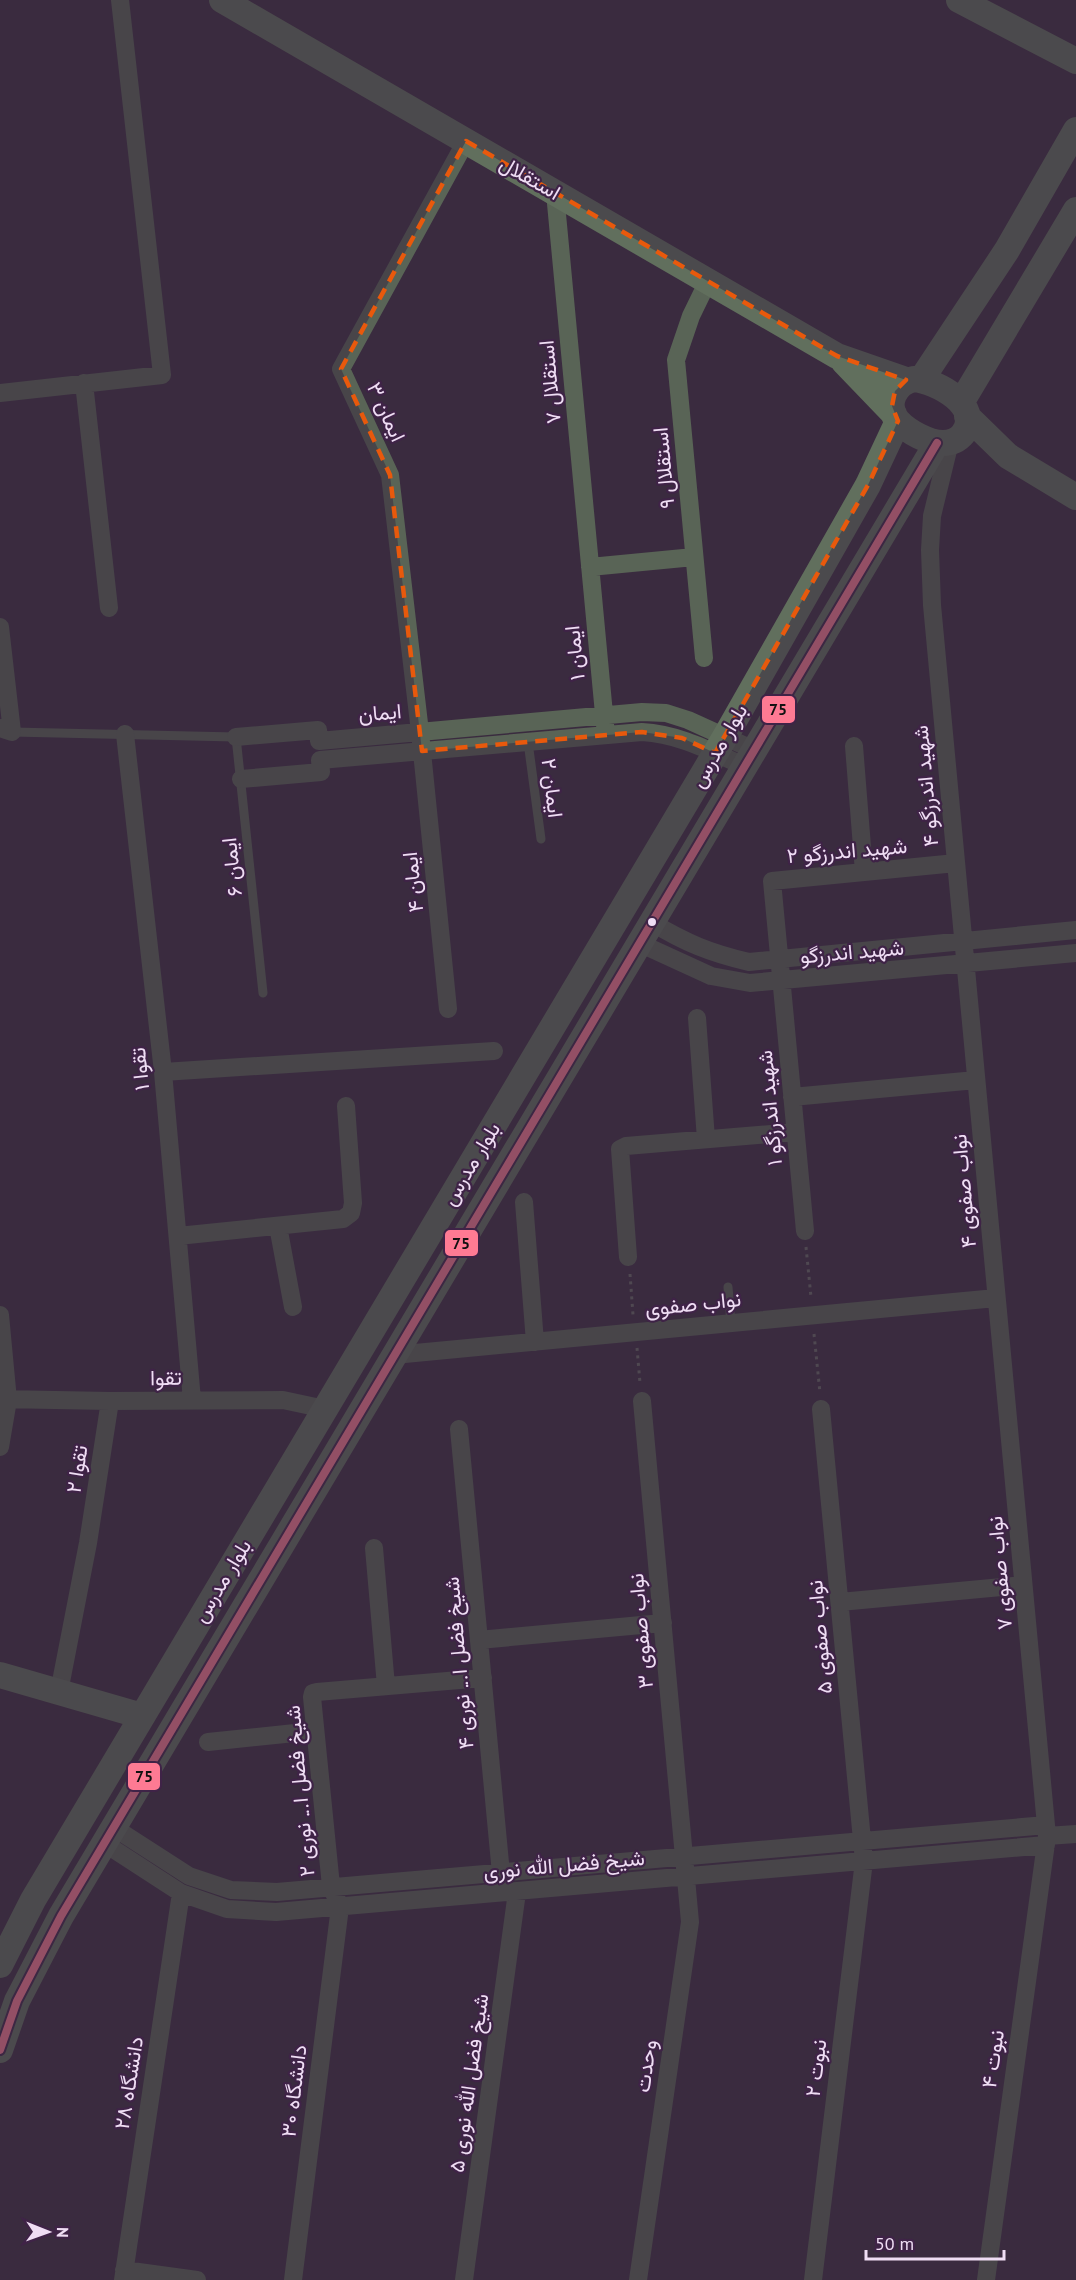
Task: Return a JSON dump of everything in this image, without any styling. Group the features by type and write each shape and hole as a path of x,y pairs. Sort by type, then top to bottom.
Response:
{"main road":[{"name":"استقلال","path":"222,0 837,356 914,380"},
{"path":"959,0 1076,61"},
{"path":"1008,456 916,434 896,417 892,406 895,391 914,380 1006,250 1076,130"},
{"path":"947,442 965,432 964,410 1076,210"},
{"name":"استقلال","path":"837,356 896,417"},
{"path":"914,380 942,389 1008,456 1076,497"},
{"name":"بلوار مدرس","path":"0,1965 33,1900 720,745 868,485 896,417"},
{"name":"بلوار مدرس","path":"0,2050 17,2001 61,1916 749,758 947,442"},
{"path":"0,1675 142,1716"}],"street":[{"path":"0,393 162,375 120,0"},
{"name":"ایمان ۳","path":"420,732 390,475 341,369 466,141"},
{"name":"استقلال ۷","path":"555,193 590,567"},
{"name":"استقلال ۹","path":"704,658 676,360 691,316 708,281"},
{"path":"84,383 109,608"},
{"name":"شهید اندرزگو ۴","path":"947,442 932,516 930,550 932,605 965,964"},
{"path":"590,567 694,557"},
{"name":"ایمان ۱","path":"590,567 606,735"},
{"path":"0,627 6,730"},
{"name":"ایمان","path":"319,741 642,712 666,713 688,720 720,745"},
{"path":"236,737 318,730 319,741"},
{"name":"ایمان ۴","path":"420,732 448,1009"},
{"name":"ایمان","path":"320,760 642,732 662,733 720,745 749,758"},
{"name":"تقوا ۱","path":"124,735 163,1072 192,1400"},
{"path":"854,746 864,872"},
{"path":"241,779 321,772 320,760"},
{"name":"شهید اندرزگو ۲","path":"781,981 772,880 956,863"},
{"path":"645,932 681,940 714,954 749,962 1076,930"},
{"name":"شهید اندرزگو","path":"645,932 711,976 750,983 1076,953"},
{"name":"نواب صفوی ۴","path":"965,964 996,1298"},
{"name":"شهید اندرزگو ۱","path":"781,981 805,1230"},
{"path":"697,1018 706,1139"},
{"path":"163,1072 494,1051"},
{"path":"792,1097 976,1080"},
{"path":"177,1236 343,1219 351,1213 346,1106"},
{"path":"628,1257 620,1149 626,1146 795,1132"},
{"path":"524,1202 535,1342"},
{"path":"278,1226 293,1307"},
{"name":"نواب صفوی","path":"394,1355 996,1298"},
{"name":"نواب صفوی ۷","path":"996,1298 1046,1835"},
{"path":"0,1315 4,1400 0,1447"},
{"name":"تقوا","path":"4,1400 283,1400 325,1409"},
{"name":"تقوا ۲","path":"59,1692 88,1543 110,1401"},
{"name":"نواب صفوی ۳","path":"642,1401 685,1858"},
{"name":"نواب صفوی ۵","path":"821,1409 864,1861"},
{"name":"شیخ فضل ا... نوری ۴","path":"459,1429 501,1874 510,1893"},
{"path":"374,1548 386,1686"},
{"path":"840,1602 1023,1585"},
{"path":"479,1640 663,1623"},
{"name":"شیخ فضل ا... نوری ۲","path":"340,1907 331,1886 314,1731 313,1693 483,1678"},
{"path":"208,1743 314,1731"},
{"path":"1046,1835 1076,1834"},
{"name":"شیخ فضل الله نوری","path":"109,1835 189,1876 231,1890 277,1892 862,1842 1046,1835"},
{"name":"شیخ فضل الله نوری","path":"109,1835 181,1893 227,1909 276,1912 864,1861 1046,1835"},
{"name":"نبوت ۴","path":"986,2280 1046,1835"},
{"name":"وحدت","path":"638,2280 690,1922 685,1858"},
{"name":"نبوت ۲","path":"813,2280 864,1861"},
{"name":"دانشگاه ۲۸","path":"123,2275 181,1893"},
{"name":"شیخ فضل‌ الله نوری ۵","path":"464,2280 510,1893"},
{"name":"دانشگاه ۳۰","path":"293,2280 340,1907"},
{"path":"123,2275 197,2280"}],"lane":[{"path":"6,730 236,737"},
{"name":"ایمان ۶","path":"236,737 263,993"},
{"path":"319,741 320,760"},
{"name":"ایمان ۲","path":"528,742 541,839"},
{"path":"728,1287 731,1323"}],"highlighted area":[{"path":"466,141 837,356 906,380 895,391 892,406 898,421 868,485 715,753 682,738 642,732 422,751 390,475 341,369"}],"transit line":[{"name":"75","path":"0,2050 17,2001 61,1916 937,443"}]}
